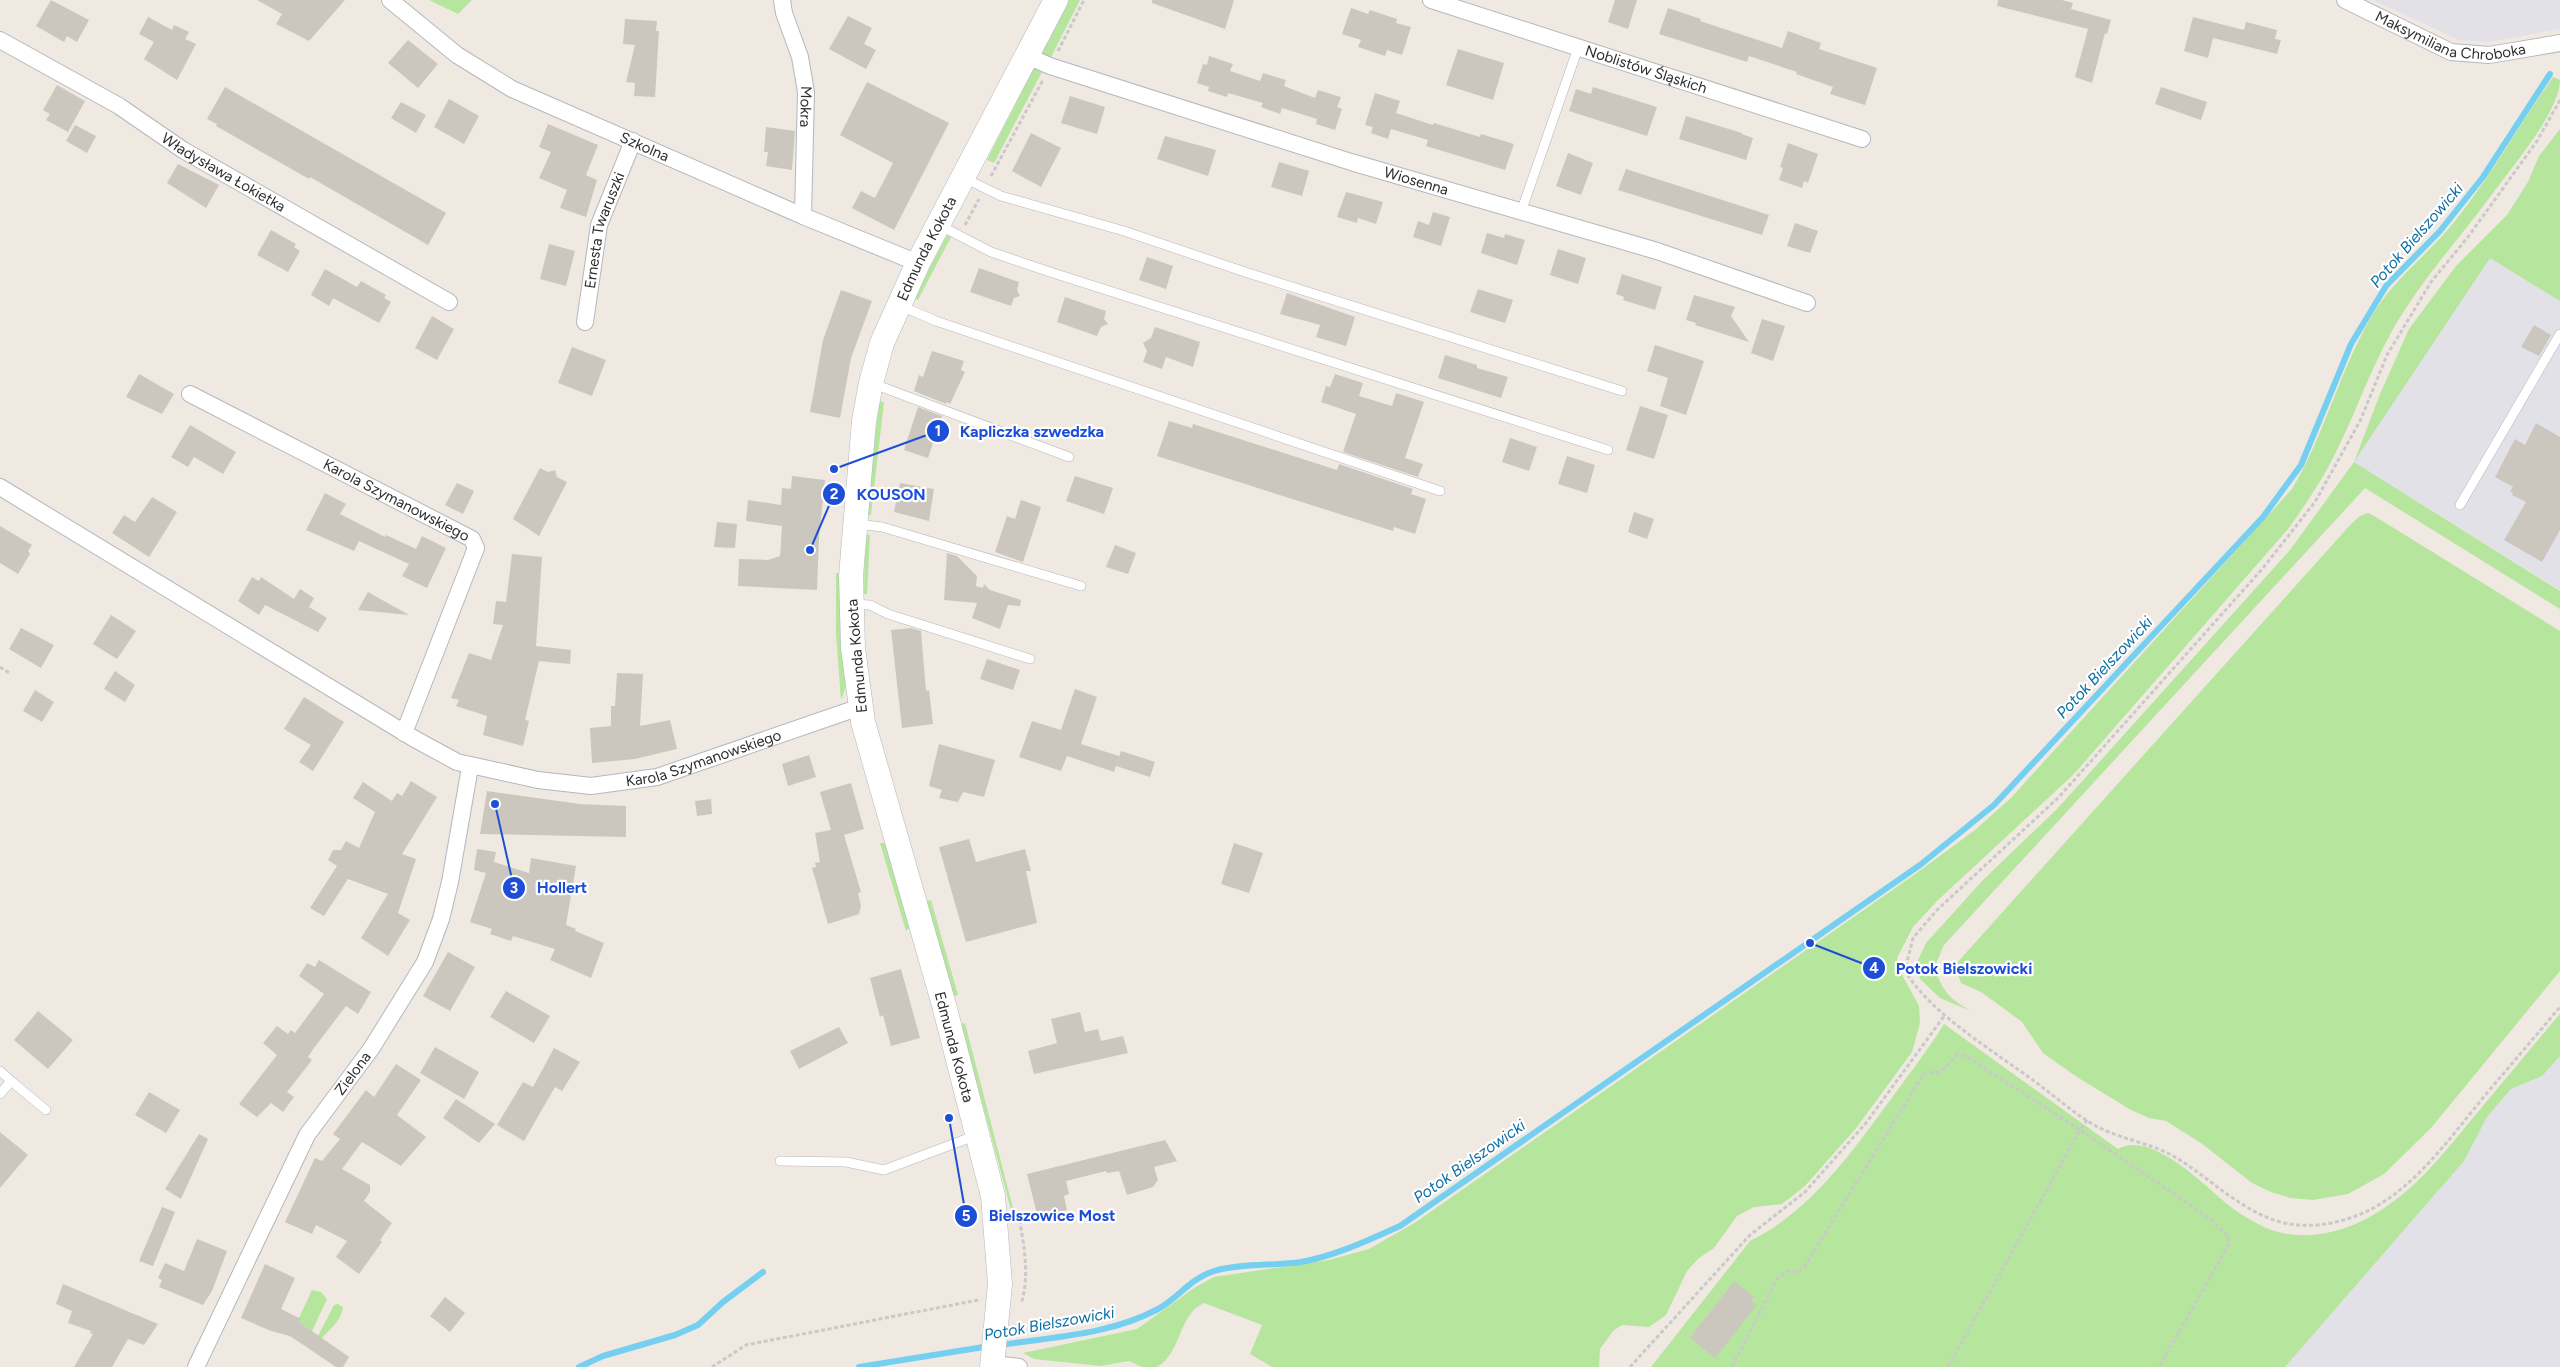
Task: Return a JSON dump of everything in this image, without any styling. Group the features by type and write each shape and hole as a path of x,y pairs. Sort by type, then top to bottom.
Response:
{"street":[{"name":"Szkolna","path":"390,0 474,67 534,100 633,141 803,216 918,263"},
{"name":"Mokra","path":"782,0 784,13 800,57 806,92 803,216"},
{"name":"Edmunda Kokota","path":"993,1363 1000,1284 998,1237 993,1196 944,1005 875,772 860,707 853,648 851,604 855,523 864,421 871,383 882,343 918,263 1056,0"},
{"name":"Noblistów Śląskich","path":"1431,0 1862,139"},
{"name":"Maksymiliana Chroboka","path":"2345,0 2451,52 2489,55 2560,43"},
{"name":"Władysława Łokietka","path":"0,40 120,106 183,150 449,302"},
{"name":"Wiosenna","path":"1027,56 1050,66 1351,162 1657,251 1807,303"},
{"name":"Ernesta Twaruszki","path":"585,322 599,225 633,141"},
{"name":"Karola Szymanowskiego","path":"190,394 476,542 476,548 404,732"},
{"name":"Karola Szymanowskiego","path":"0,486 442,755 470,767 538,780 591,786 624,783 657,777 860,707"},
{"name":"Zielona","path":"196,1367 307,1135 372,1049 425,962 441,920 450,882 470,767"},
{"path":"993,1363 1018,1367"}],"lane":[{"path":"1522,212 1578,48"},
{"path":"963,178 1001,196 1124,231 1248,273 1622,391"},
{"path":"939,225 991,252 1608,450"},
{"path":"898,305 936,321 1440,491"},
{"path":"2460,505 2560,334"},
{"path":"871,383 1069,457"},
{"path":"855,523 899,532 1081,586"},
{"path":"851,604 870,605 888,614 1030,659"},
{"path":"0,1071 46,1110"},
{"path":"0,1094 11,1081"},
{"path":"780,1161 846,1162 884,1170 977,1135"}],"path":[{"path":"2560,100 2537,141 2468,237 2431,282 2387,354 2361,419 2315,502 2263,568 2058,797 1937,910 1913,938 1905,970 1914,985 1945,1015 2087,1120 2112,1134 2148,1144 2168,1153 2198,1170 2242,1206 2259,1214 2294,1225 2346,1219 2388,1198 2416,1175 2560,1007"},
{"path":"0,667 11,674"},
{"path":"1633,1366 1750,1235 1806,1192 1866,1123 1945,1015"},
{"path":"1732,1367 1777,1280 1787,1270 1798,1272 1804,1266 1924,1073 1938,1072 1958,1054 1966,1056 2080,1130 2209,1218 2229,1237 2229,1244 2159,1367"},
{"path":"1948,1367 2087,1120"},
{"path":"712,1367 746,1345 984,1298"}],"shaded area":[{"path":"2373,0 2560,0 2560,29 2488,42 2459,40"},
{"path":"2490,257 2560,301 2560,590 2354,462"},
{"path":"2560,1056 2560,1367 2285,1367 2464,1161 2487,1117 2511,1089 2542,1076"}],"green space":[{"path":"429,0 472,0 458,14"},
{"path":"1069,0 1080,0 1050,59 1041,55"},
{"path":"1034,68 1042,72 994,163 987,160"},
{"path":"2553,77 2560,80 2558,93 2544,123 2523,154 2428,277 2403,313 2377,361 2331,462 2288,529 2074,774 1937,901 1913,927 1897,958 1900,971 1919,1006 1920,1023 1912,1052 1857,1127 1805,1186 1782,1204 1754,1207 1737,1216 1714,1248 1699,1258 1687,1271 1666,1315 1649,1327 1622,1325 1613,1331 1600,1349 1599,1367 1272,1367 1250,1354 1262,1325 1204,1303 1189,1316 1171,1353 1157,1367 1142,1367 1129,1361 1101,1366 1034,1359 1023,1353 1137,1329 1194,1288 1214,1277 1329,1260 1369,1249 1416,1222 1914,875 1975,830 2010,799 2292,489 2304,468 2352,355 2375,311 2393,287 2445,233 2468,204"},
{"path":"2560,129 2560,301 2490,258 2354,462 2380,394 2409,329 2456,266 2507,215 2528,182 2539,156"},
{"path":"947,235 951,237 918,300 914,298"},
{"path":"879,401 884,402 871,515 867,515"},
{"path":"2354,462 2560,591 2560,609 2365,488 1944,945 1935,966 1940,982 1953,999 1973,1012 1940,998 1920,979 1917,969 1918,960 1926,943 1983,880 2058,808 2290,550"},
{"path":"2368,513 2560,631 2560,971 2431,1128 2384,1174 2348,1194 2313,1200 2290,1198 2252,1183 2201,1143 2166,1121 2149,1118 2131,1110 2077,1077 2043,1053 2022,1022 1981,992 1961,983 1955,965 2351,524 2360,516"},
{"path":"865,534 870,535 867,594 864,594"},
{"path":"836,573 840,573 841,634 846,686 841,700 836,633"},
{"path":"880,843 885,843 911,926 906,931"},
{"path":"931,900 958,995 953,996 926,901"},
{"path":"2560,1014 2560,1056 2542,1076 2511,1089 2487,1117 2464,1161 2285,1367 1651,1367 1750,1241 1772,1229 1792,1214 1811,1197 1845,1160 1944,1024 2118,1149 2131,1145 2146,1147 2161,1153 2191,1173 2236,1211 2266,1228 2290,1234 2315,1235 2339,1230 2362,1221 2380,1211 2411,1187 2451,1144"},
{"path":"965,1023 1015,1216 1013,1217 961,1024"},
{"path":"312,1290 321,1292 327,1299 312,1331 299,1322 299,1318"},
{"path":"338,1304 343,1307 338,1320 322,1338 318,1336 334,1305"}],"building":[{"path":"51,0 89,20 77,42 67,36 64,42 36,26"},
{"path":"257,0 345,0 309,41 276,24 282,14"},
{"path":"1152,0 1234,0 1225,29 1152,3"},
{"path":"1615,0 1637,0 1628,29 1608,22"},
{"path":"1998,0 2062,0 2073,3 2071,9 2111,20 2107,34 2105,33 2092,83 2075,77 2088,29 1997,6"},
{"path":"1351,8 1368,14 1370,10 1397,19 1396,23 1411,27 1402,55 1387,50 1385,56 1358,47 1361,40 1342,34"},
{"path":"1668,8 1701,19 1700,21 1782,48 1788,31 1821,43 1819,49 1877,68 1865,105 1830,94 1833,87 1796,74 1797,72 1749,56 1747,62 1659,34"},
{"path":"848,16 872,28 864,44 876,50 866,69 829,49"},
{"path":"148,17 172,30 174,25 189,32 185,39 196,44 177,80 144,59 154,42 139,34"},
{"path":"2193,17 2244,30 2246,22 2277,30 2275,39 2281,40 2277,54 2213,38 2208,58 2184,51"},
{"path":"625,19 657,21 656,31 659,31 655,97 634,96 635,83 626,82 635,45 623,44"},
{"path":"408,40 438,64 418,88 388,63"},
{"path":"1458,49 1504,63 1493,100 1446,85"},
{"path":"1209,56 1233,64 1230,71 1260,81 1263,73 1286,80 1284,86 1315,98 1318,90 1341,97 1337,107 1342,109 1335,130 1316,124 1317,119 1282,108 1280,114 1261,107 1263,103 1228,93 1227,97 1208,91 1209,87 1197,83 1203,64 1207,65"},
{"path":"867,82 949,123 894,230 852,208 861,191 875,198 893,163 840,135"},
{"path":"57,85 85,101 68,132 46,120 50,114 43,110"},
{"path":"225,87 446,213 428,245 310,177 309,179 216,126 217,124 207,119"},
{"path":"1593,87 1657,107 1647,136 1569,111 1576,89 1591,94"},
{"path":"2161,87 2207,102 2201,120 2155,104"},
{"path":"1375,93 1400,101 1396,113 1433,125 1434,123 1480,137 1481,134 1514,144 1505,170 1426,146 1428,140 1391,129 1388,139 1371,133 1373,127 1365,125"},
{"path":"1070,96 1105,107 1097,134 1061,123"},
{"path":"449,99 479,116 464,144 434,127"},
{"path":"401,102 426,115 416,133 391,118"},
{"path":"1686,116 1753,138 1746,160 1679,139"},
{"path":"548,124 598,145 586,175 597,180 586,217 560,208 567,190 539,178 551,152 539,147"},
{"path":"75,125 96,136 87,153 66,141"},
{"path":"766,127 795,131 792,170 766,166 768,152 764,152"},
{"path":"1031,133 1061,148 1041,187 1012,171"},
{"path":"1165,136 1216,150 1208,176 1157,159"},
{"path":"1788,143 1818,154 1808,183 1804,181 1802,188 1779,180 1783,168 1780,167"},
{"path":"1568,153 1593,163 1581,195 1556,186"},
{"path":"1279,162 1309,171 1302,196 1271,187"},
{"path":"178,164 219,185 206,208 167,183"},
{"path":"1626,169 1769,215 1762,235 1618,190"},
{"path":"1346,192 1383,202 1376,224 1358,218 1357,223 1337,217"},
{"path":"1433,212 1450,217 1441,246 1413,237 1418,221 1429,225"},
{"path":"1795,223 1818,231 1810,253 1787,246"},
{"path":"271,230 296,244 294,247 300,251 288,272 257,255"},
{"path":"1487,233 1504,238 1505,234 1525,240 1517,265 1481,253"},
{"path":"549,244 575,251 566,286 540,279"},
{"path":"1558,249 1586,258 1578,284 1550,275"},
{"path":"1147,257 1173,266 1166,289 1139,280"},
{"path":"979,268 1019,282 1017,290 1020,296 1014,298 1011,306 970,292"},
{"path":"325,269 357,287 361,281 386,295 384,298 391,302 379,323 333,298 329,306 311,295"},
{"path":"1622,274 1662,287 1655,310 1623,300 1624,297 1616,294"},
{"path":"1478,289 1513,300 1505,323 1470,312"},
{"path":"841,290 872,301 851,358 840,418 810,412 823,340"},
{"path":"1287,293 1355,317 1346,346 1316,337 1320,325 1280,314"},
{"path":"1694,295 1735,307 1731,316 1749,342 1695,325 1696,323 1686,320"},
{"path":"1065,297 1106,311 1104,319 1108,324 1101,327 1097,336 1057,322"},
{"path":"432,316 454,329 437,360 415,348"},
{"path":"1762,319 1785,326 1773,361 1751,353"},
{"path":"2534,325 2551,335 2539,356 2521,347"},
{"path":"1155,327 1200,342 1193,367 1166,357 1162,369 1143,362 1147,351 1143,343 1151,338"},
{"path":"1655,345 1704,361 1686,415 1660,406 1668,378 1647,371"},
{"path":"572,347 606,360 592,396 558,383"},
{"path":"932,351 964,361 961,370 965,372 950,404 914,391 919,375 923,377"},
{"path":"1445,355 1477,365 1477,368 1508,377 1501,398 1438,378"},
{"path":"139,374 174,394 162,414 126,397"},
{"path":"1335,374 1363,383 1359,396 1392,406 1396,393 1424,402 1405,458 1423,464 1418,477 1343,452 1356,414 1321,402 1326,386 1330,387"},
{"path":"1640,406 1668,415 1654,459 1626,450"},
{"path":"918,407 942,416 928,458 904,450"},
{"path":"1169,421 1192,428 1193,424 1337,470 1339,464 1413,489 1411,494 1426,499 1415,534 1394,527 1393,531 1157,456"},
{"path":"2536,423 2560,437 2560,530 2542,562 2504,540 2526,502 2512,495 2513,493 2510,491 2513,487 2495,477 2515,439 2525,445"},
{"path":"190,425 236,452 223,474 194,457 188,467 171,457"},
{"path":"1510,438 1537,447 1529,471 1502,462"},
{"path":"1567,456 1595,465 1587,493 1558,484"},
{"path":"540,468 548,472 555,470 557,477 567,482 539,536 513,519"},
{"path":"792,476 825,480 819,537 817,590 738,586 739,559 768,560 780,556 782,526 746,521 748,500 781,505 782,488 791,489"},
{"path":"1075,476 1113,488 1104,514 1066,501"},
{"path":"457,483 474,491 463,514 445,505"},
{"path":"900,483 934,489 929,521 894,512"},
{"path":"325,493 346,504 340,514 385,537 386,535 416,549 422,536 446,548 427,588 402,576 409,564 359,541 354,551 306,530"},
{"path":"152,497 177,512 149,557 112,533 124,515 135,522"},
{"path":"1021,500 1041,507 1023,562 995,552 1007,516 1015,519"},
{"path":"1634,512 1654,519 1647,539 1628,532"},
{"path":"717,522 737,524 735,548 714,547"},
{"path":"0,526 32,545 28,551 30,554 18,574 0,563"},
{"path":"1115,545 1136,553 1128,574 1106,567"},
{"path":"947,553 957,556 977,576 976,586 983,588 984,584 990,590 1021,600 1020,606 1008,605 1000,629 972,618 977,603 944,600"},
{"path":"512,554 542,557 536,646 571,650 570,664 539,661 525,720 529,721 523,746 483,735 487,716 456,706 459,700 451,698 469,653 491,660 503,625 493,624 496,601 506,602"},
{"path":"252,577 259,581 261,577 294,599 300,589 314,598 309,607 327,618 318,632 265,605 259,615 238,601"},
{"path":"368,592 409,615 358,610"},
{"path":"111,615 136,631 117,659 93,644"},
{"path":"21,628 54,645 41,668 9,649"},
{"path":"911,628 921,631 926,691 929,690 933,724 902,728 891,630"},
{"path":"987,659 1020,670 1013,690 980,679"},
{"path":"115,671 135,685 125,702 104,689"},
{"path":"617,673 643,674 640,726 670,720 677,749 635,759 592,763 590,728 611,726 611,706 615,706"},
{"path":"1075,689 1097,697 1081,744 1119,756 1114,772 1067,756 1061,771 1019,757 1032,721 1061,730"},
{"path":"35,690 54,702 42,722 23,711"},
{"path":"304,697 344,722 313,771 299,762 311,745 284,729"},
{"path":"939,744 995,760 984,797 963,792 958,802 939,798 942,790 929,786"},
{"path":"1121,751 1155,762 1150,777 1116,766"},
{"path":"809,755 816,777 788,786 782,764"},
{"path":"411,781 437,797 402,854 416,859 398,913 410,920 388,956 361,938 388,894 348,879 324,916 310,908 337,866 328,860 333,850 341,850 346,841 359,848 375,812 353,798 363,782 392,801 397,793 402,796"},
{"path":"851,783 864,829 844,835 861,892 858,893 861,906 859,914 828,924 812,868 816,867 815,863 820,862 815,833 831,830 820,792"},
{"path":"487,791 580,804 626,806 626,837 480,834"},
{"path":"711,799 712,814 697,816 695,801"},
{"path":"969,839 976,862 1025,849 1031,871 1026,871 1037,923 966,942 939,847"},
{"path":"1234,843 1263,853 1249,893 1221,884"},
{"path":"477,849 496,852 494,862 529,873 531,858 576,866 566,925 576,929 575,931 604,943 591,978 550,960 555,949 513,936 511,941 490,934 492,929 470,922 486,873 474,870"},
{"path":"448,952 475,967 450,1011 423,996"},
{"path":"319,960 371,992 358,1014 346,1006 314,1048 308,1057 312,1060 287,1092 294,1097 283,1112 271,1103 257,1117 239,1104 277,1055 263,1043 277,1026 288,1034 291,1030 295,1033 324,994 299,976 307,963 315,967"},
{"path":"901,969 920,1038 891,1046 883,1015 880,1017 870,978"},
{"path":"506,991 550,1016 534,1043 490,1017"},
{"path":"38,1011 73,1040 48,1069 14,1040"},
{"path":"1080,1012 1085,1032 1098,1029 1101,1041 1123,1036 1128,1053 1034,1074 1028,1051 1057,1043 1051,1019"},
{"path":"839,1027 848,1043 799,1069 790,1051"},
{"path":"435,1047 479,1072 464,1099 420,1073"},
{"path":"554,1048 580,1062 562,1091 555,1087 524,1141 497,1125 523,1082 533,1087"},
{"path":"396,1064 421,1080 397,1115 426,1137 401,1166 362,1142 342,1169 370,1185 370,1192 364,1201 392,1223 380,1240 382,1242 359,1274 336,1257 347,1241 316,1225 312,1234 285,1222 315,1158 322,1161 340,1139 333,1134 366,1090 374,1097"},
{"path":"149,1092 180,1110 166,1133 135,1115"},
{"path":"456,1099 495,1124 479,1143 443,1118"},
{"path":"0,1132 28,1155 0,1188"},
{"path":"199,1134 208,1139 181,1199 165,1189"},
{"path":"1165,1140 1177,1161 1154,1167 1158,1180 1153,1187 1127,1195 1119,1171 1107,1173 1106,1171 1066,1181 1069,1194 1064,1196 1067,1210 1038,1218 1027,1174"},
{"path":"162,1207 175,1212 153,1266 139,1261"},
{"path":"197,1239 227,1251 212,1291 203,1305 159,1287 162,1280 158,1278 165,1263 184,1271"},
{"path":"265,1264 295,1278 281,1309 301,1319 299,1322 349,1357 343,1367 336,1367 290,1336 271,1331 241,1318"},
{"path":"1734,1281 1754,1297 1751,1300 1757,1305 1715,1358 1690,1338"},
{"path":"63,1284 158,1324 144,1345 128,1339 112,1367 74,1367 93,1334 90,1333 91,1331 68,1323 72,1311 56,1304"},
{"path":"445,1297 465,1313 450,1332 430,1316"}],"waterway":[{"name":"Potok Bielszowicki","path":"1000,1345 1101,1330 1140,1318 1158,1309 1198,1278 1214,1271 1224,1268 1301,1262 1314,1259 1352,1247 1400,1226 1920,865 1994,805 2263,517 2301,465 2351,344 2386,286 2440,231 2483,177 2550,74"},
{"path":"579,1367 603,1356 675,1335 698,1325 723,1302 763,1272"},
{"name":"Potok Bielszowicki","path":"859,1367 990,1346"}],"place":[{"name":"Kapliczka szwedzka","path":"834,469"},
{"name":"KOUSON","path":"810,550"},
{"name":"Hollert","path":"495,804"},
{"name":"Potok Bielszowicki","path":"1810,943"},
{"name":"Bielszowice Most","path":"949,1118"}]}
